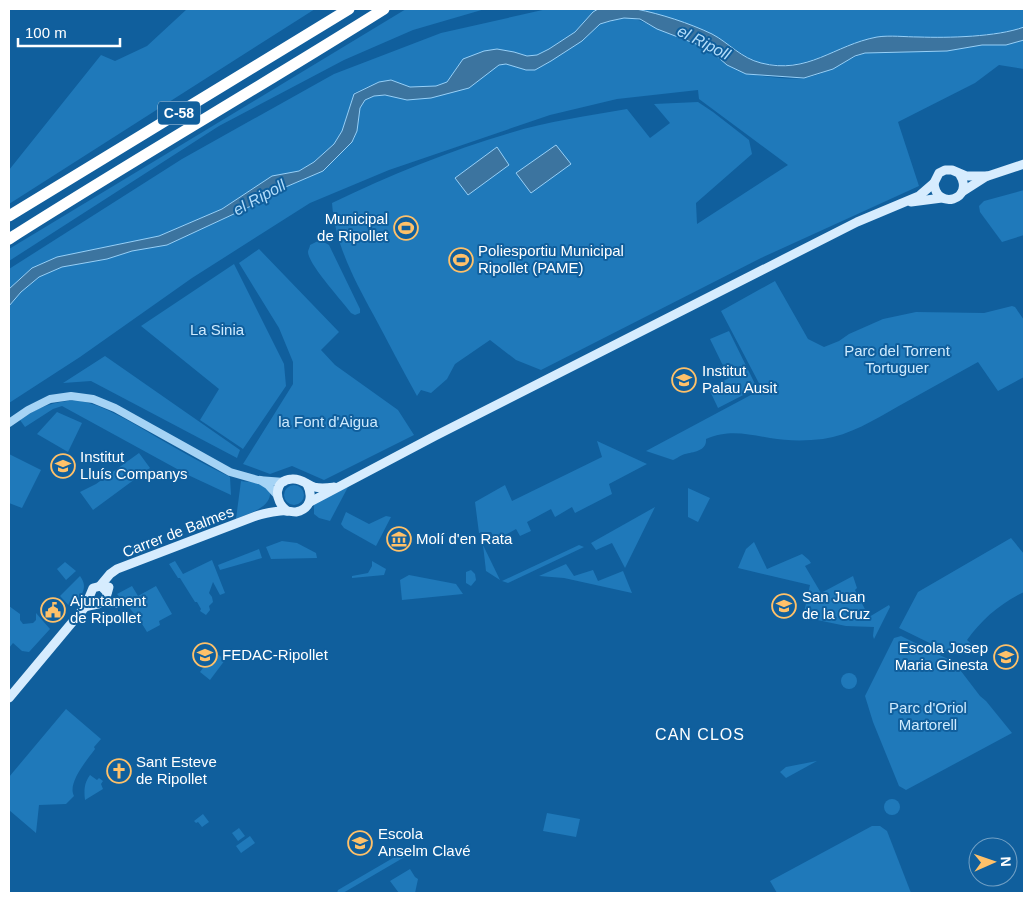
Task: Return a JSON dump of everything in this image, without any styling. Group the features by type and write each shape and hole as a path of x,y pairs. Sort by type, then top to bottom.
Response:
{"highway":[{"name":"C-58","path":"9,216 349,9"},
{"name":"C-58","path":"9,239 82,192 384,9"}],"main road":[{"path":"906,202 942,198 953,200 962,192 988,176 1024,164"},
{"path":"277,496 281,505 288,510 299,511 310,502 336,487 857,222 919,196 934,184 939,174 945,170 952,170 960,175 988,176"},
{"path":"960,175 963,181 962,192"},
{"path":"934,184 936,192 942,198"},
{"path":"264,514 277,496 279,487 284,482 294,479 319,488 336,487"},
{"path":"307,484 310,492 310,502"},
{"name":"Carrer de Balmes","path":"9,698 85,608 103,593 113,572 264,514 288,510"},
{"path":"94,588 103,593 92,601 90,596 94,588"},
{"name":"Carrer de Balmes","path":"85,608 90,596"}],"street":[{"path":"9,423 50,399 71,396 93,399 134,418 218,467 258,480 284,482"},
{"path":"258,480 268,485 277,496"}],"green space":[{"path":"187,9 315,9 9,204 9,170 101,55 115,61 147,46"},
{"path":"406,9 485,9 413,30 344,60 219,126 9,261 9,249"},
{"path":"547,9 598,9 575,32 537,55 527,56 514,52 463,59 447,82 436,86 410,87 390,80 379,82 354,93 342,131 334,144 314,162 299,171 272,176 222,209 159,236 57,257 32,268 9,289 9,269 182,159 334,74 441,33"},
{"path":"635,9 1024,9 1024,27 960,37 876,37 810,61 783,65 767,64 751,59 711,34 683,23"},
{"path":"624,18 639,20 695,43 710,50 737,70 760,76 805,78 821,73 865,53 947,51 982,45 1006,45 1024,40 1024,69 999,65 975,83 898,122 919,186 761,258 541,370 516,360 490,340 455,364 447,379 431,393 421,390 417,396 346,261 337,233 332,203 398,173 442,156 487,140 553,122 627,109 650,138 670,123 654,104 698,102 749,140 752,154 696,203 697,224 788,165 699,99 698,90 617,99 550,115 389,170 310,203 192,278 80,357 9,403 9,306 21,292 39,277 62,267 167,245 251,206 281,189 323,171 354,139 360,108 365,100 374,96 395,97 484,75 499,65 506,64 526,70 535,70 551,61 600,24"},
{"path":"1024,190 1024,235 1002,242 980,212 979,206 984,201"},
{"path":"320,240 329,245 360,309 360,313 355,315 351,313 319,274 310,258 308,252 310,245"},
{"name":"la Font d'Aigua","path":"259,249 339,332 321,350 335,365 398,410 414,435 324,480 292,466 270,474 243,464 293,384 293,362 279,328 239,263"},
{"name":"La Sinia","path":"234,264 284,364 286,386 243,449 200,420 219,389 141,326"},
{"name":"Parc del Torrent Tortuguer","path":"775,281 808,339 824,347 883,319 916,312 984,313 1012,306 1015,307 1024,320 1024,377 998,391 978,362 871,422 833,437 817,440 790,440 730,433 706,439 706,443 702,448 673,460 646,451 762,389 721,311"},
{"path":"729,331 757,388 718,408 709,389 729,378 710,339"},
{"path":"105,356 240,450 237,458 91,381 63,383"},
{"path":"77,400 99,406 119,416 230,477 231,495 188,475 62,406 53,409 25,427 20,420 34,411 47,406"},
{"path":"57,412 82,423 68,452 37,434"},
{"path":"597,441 647,464 609,484 612,494 575,513 572,507 555,517 551,509 527,522 531,531 520,536 516,529 496,540 491,532 479,533 475,502 505,485 512,501 602,457"},
{"path":"139,453 150,468 93,510 80,492 96,484"},
{"path":"9,454 41,470 22,508 9,503"},
{"path":"241,481 265,485 270,493 265,504 251,513 236,519"},
{"path":"294,485 301,488 304,495 301,502 294,505 287,502 284,495 287,488"},
{"path":"348,487 330,521 319,518 314,514 314,504"},
{"path":"688,488 710,498 698,522 688,517"},
{"path":"655,507 625,568 612,543 596,550 591,543"},
{"path":"346,512 369,524 386,516 391,517 376,546 344,528 341,524"},
{"path":"1011,538 1024,554 1024,592 992,612 973,632 967,640 978,650 952,654 899,628 918,592"},
{"path":"282,541 297,543 316,553 317,558 271,559 266,547"},
{"path":"754,542 767,569 802,554 811,563 805,566 821,593 853,576 857,588 855,590 869,617 889,605 890,607 874,639 874,627 846,626 803,617 810,585 738,568 746,549"},
{"path":"483,545 500,580 486,571"},
{"path":"579,545 584,547 508,583 502,581"},
{"path":"259,549 262,558 220,570 218,565"},
{"path":"212,560 225,593 220,595 213,582 209,593 213,602 209,606 210,610 206,615 200,611 201,609 197,602 195,602 169,564 175,561 183,574"},
{"path":"372,561 386,569 384,575 352,578 352,576 368,573 372,566"},
{"path":"65,562 76,571 66,580 57,569"},
{"path":"566,564 574,576 593,570 598,581 623,571 632,593 564,578 539,576"},
{"path":"471,570 475,574 476,580 471,586 466,583 466,572"},
{"path":"409,575 456,584 463,594 402,600 400,580"},
{"path":"80,576 84,589 71,608 60,596"},
{"path":"132,586 138,596 156,586 172,614 159,621 160,625 147,632 139,619 117,594"},
{"path":"9,606 20,614 20,620 23,624 33,623 36,620 36,613 50,629 29,652 22,651 13,643 9,648"},
{"name":"Parc d'Oriol Martorell","path":"901,636 954,662 1012,733 906,790 899,786 873,722 865,696 894,638"},
{"path":"215,652 225,660 210,680 200,672"},
{"path":"849,673 855,675 857,681 855,687 849,689 843,687 841,681 843,675"},
{"path":"66,709 101,739 75,778 73,785 74,796 66,804 39,805 36,833 9,810 9,777"},
{"path":"817,761 786,778 780,772 786,767"},
{"path":"90,775 97,780 99,778 103,781 101,784 103,789 85,800 85,787"},
{"path":"892,799 898,801 900,807 898,813 892,815 886,813 884,807 886,801"},
{"path":"547,813 580,819 576,837 543,831"},
{"path":"203,814 209,822 202,827 198,822 194,821"},
{"path":"872,826 880,826 887,831 911,893 777,893 770,881"},
{"path":"239,828 245,836 238,841 232,833"},
{"path":"250,836 255,843 241,853 236,846"},
{"path":"405,851 408,855 343,893 337,893 338,890"},
{"path":"410,869 418,879 415,893 399,893 390,881"}],"water":[{"name":"el Ripoll","path":"598,9 636,9 675,19 712,34 754,61 778,66 793,65 821,58 847,46 882,36 972,36 1000,33 1024,27 1024,40 1006,45 982,45 947,51 865,53 855,56 833,69 804,78 746,74 727,65 704,47 657,29 640,19 624,18 610,21 600,24 582,41 535,70 526,70 506,64 499,65 469,88 431,98 407,100 385,95 374,96 365,100 360,108 357,131 352,142 323,171 281,189 251,206 167,245 62,267 39,277 21,292 9,306 9,289 32,268 57,257 159,236 222,209 272,176 299,171 314,162 334,144 342,131 354,94 379,82 391,80 410,87 436,86 447,82 463,59 484,51 497,49 527,56 537,55 575,32"},
{"path":"556,145 571,164 531,193 516,173"},
{"path":"497,147 509,165 468,195 455,178"}],"place":[{"name":"Municipal de Ripollet","path":"406,228"},
{"name":"Poliesportiu Municipal Ripollet (PAME)","path":"461,260"},
{"name":"Institut Palau Ausit","path":"684,380"},
{"name":"Institut Lluís Companys","path":"63,466"},
{"name":"Molí d'en Rata","path":"399,539"},
{"name":"San Juan de la Cruz","path":"784,606"},
{"name":"Ajuntament de Ripollet","path":"53,610"},
{"name":"FEDAC-Ripollet","path":"205,655"},
{"name":"Escola Josep Maria Ginesta","path":"1006,657"},
{"name":"Sant Esteve de Ripollet","path":"119,771"},
{"name":"Escola Anselm Clavé","path":"360,843"}],"district":[{"name":"CAN CLOS","path":"700,734"}]}
